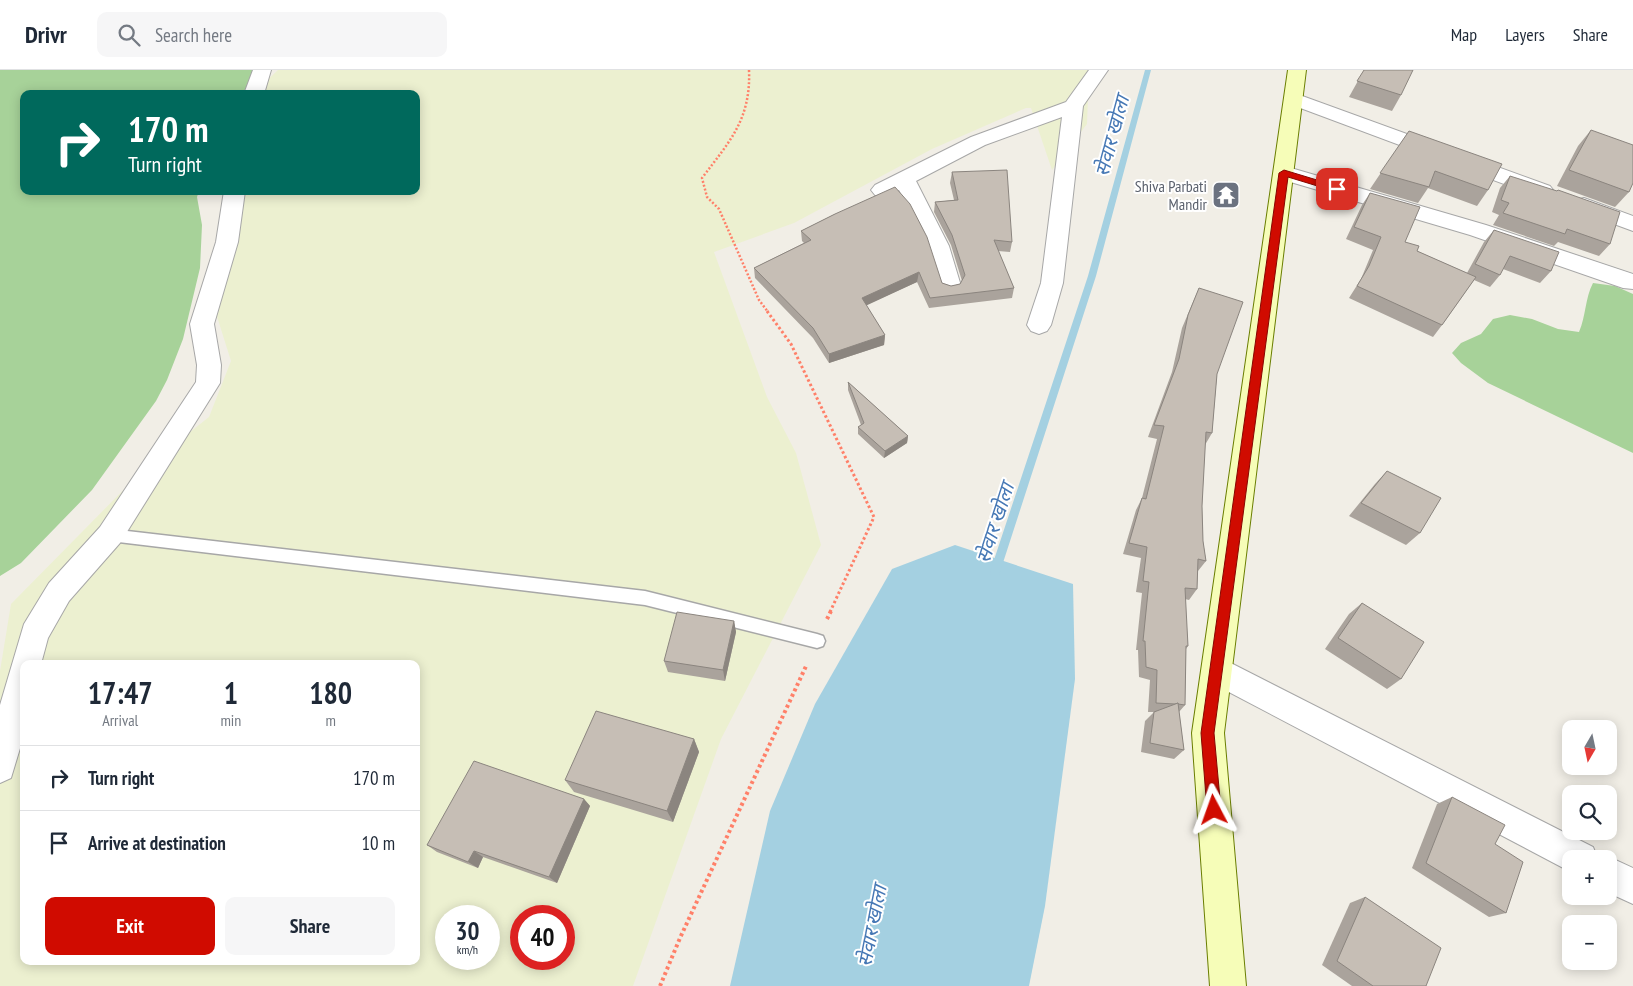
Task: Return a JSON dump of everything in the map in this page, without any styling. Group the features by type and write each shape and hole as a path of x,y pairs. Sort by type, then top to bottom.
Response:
{"street":[{"path":"255,90 262,70"},
{"path":"1039,325 1052,284 1073,106 1099,70"},
{"path":"1229,985 1208,733 1297,70"},
{"path":"1294,99 1633,224"},
{"path":"882,190 978,141 1073,106"},
{"path":"1284,173 1478,230 1631,282"},
{"path":"904,179 938,246 950,286"},
{"path":"27,660 34,634 59,592 110,535 208,383 209,365 202,324 227,242 234,195"},
{"path":"1217,670 1564,850"},
{"path":"0,767 20,687"},
{"path":"1617,878 1633,887"}],"lane":[{"path":"110,535 645,598 817,641"}],"path":[{"path":"660,986 680,938 874,517 791,344 759,300 719,209 707,197 702,178 743,119 749,100 749,70"}],"green space":[{"path":"0,70 272,70 254,90 20,90 20,195 198,195 202,225 200,268 183,339 167,380 156,401 92,490 21,563 0,576"},
{"path":"278,70 1089,70 1087,124 1052,170 1031,108 1026,108 932,149 794,223 714,252 767,397 796,453 821,545 721,739 633,986 0,986 0,671 11,604 147,466 209,417 231,361 214,307 226,195 420,195 420,90 257,90"},
{"path":"1593,283 1615,286 1633,294 1633,453 1488,383 1461,363 1452,353 1461,343 1481,334 1493,319 1510,315 1532,319 1558,329 1579,332 1588,295"}],"water":[{"path":"955,545 1073,584 1075,679 1045,906 1029,986 730,986 770,811 815,704 892,569"}],"building":[{"path":"1364,70 1413,70 1401,95 1357,81"},
{"path":"1591,130 1633,145 1633,183 1629,192 1569,170"},
{"path":"1409,131 1502,164 1488,190 1435,171 1429,187 1380,173"},
{"path":"1007,170 1012,242 994,240 1014,288 930,298 919,272 862,298 885,335 829,354 813,328 754,268 811,240 801,231 895,187 910,204 927,237 942,283 951,286 960,284 965,275 952,235 935,202 958,200 952,172"},
{"path":"1510,176 1558,190 1620,212 1610,244 1567,229 1565,234 1503,213 1509,203 1501,200"},
{"path":"1370,193 1420,207 1405,242 1419,246 1417,251 1476,277 1442,325 1357,286 1369,266 1381,237 1354,227"},
{"path":"1494,230 1559,252 1551,271 1510,256 1500,275 1475,264"},
{"path":"1199,288 1243,302 1217,374 1212,433 1206,432 1202,506 1203,541 1206,561 1198,559 1197,589 1185,588 1188,646 1186,646 1185,705 1178,703 1156,703 1157,670 1146,667 1145,641 1143,641 1149,582 1143,581 1147,547 1129,543 1142,498 1146,499 1164,426 1154,425 1179,359 1188,315"},
{"path":"848,382 908,436 885,451 858,427 864,423"},
{"path":"1387,471 1441,498 1420,533 1361,503"},
{"path":"1362,603 1424,642 1401,679 1338,638"},
{"path":"677,612 734,621 723,670 664,661"},
{"path":"1178,703 1184,750 1150,743 1154,712"},
{"path":"596,711 694,739 667,811 565,780"},
{"path":"474,761 584,799 549,877 474,851 468,862 427,845"},
{"path":"1452,797 1505,825 1495,844 1523,862 1506,913 1426,863"},
{"path":"1365,897 1441,948 1426,986 1373,986 1337,961"}],"waterway":[{"name":"सेवार खोला","path":"995,572 1092,276 1148,70"}],"place":[{"name":"Shiva Parbati Mandir","path":"1226,195"}],"route":[{"path":"1214,810 1208,733 1284,173 1337,189"}]}
